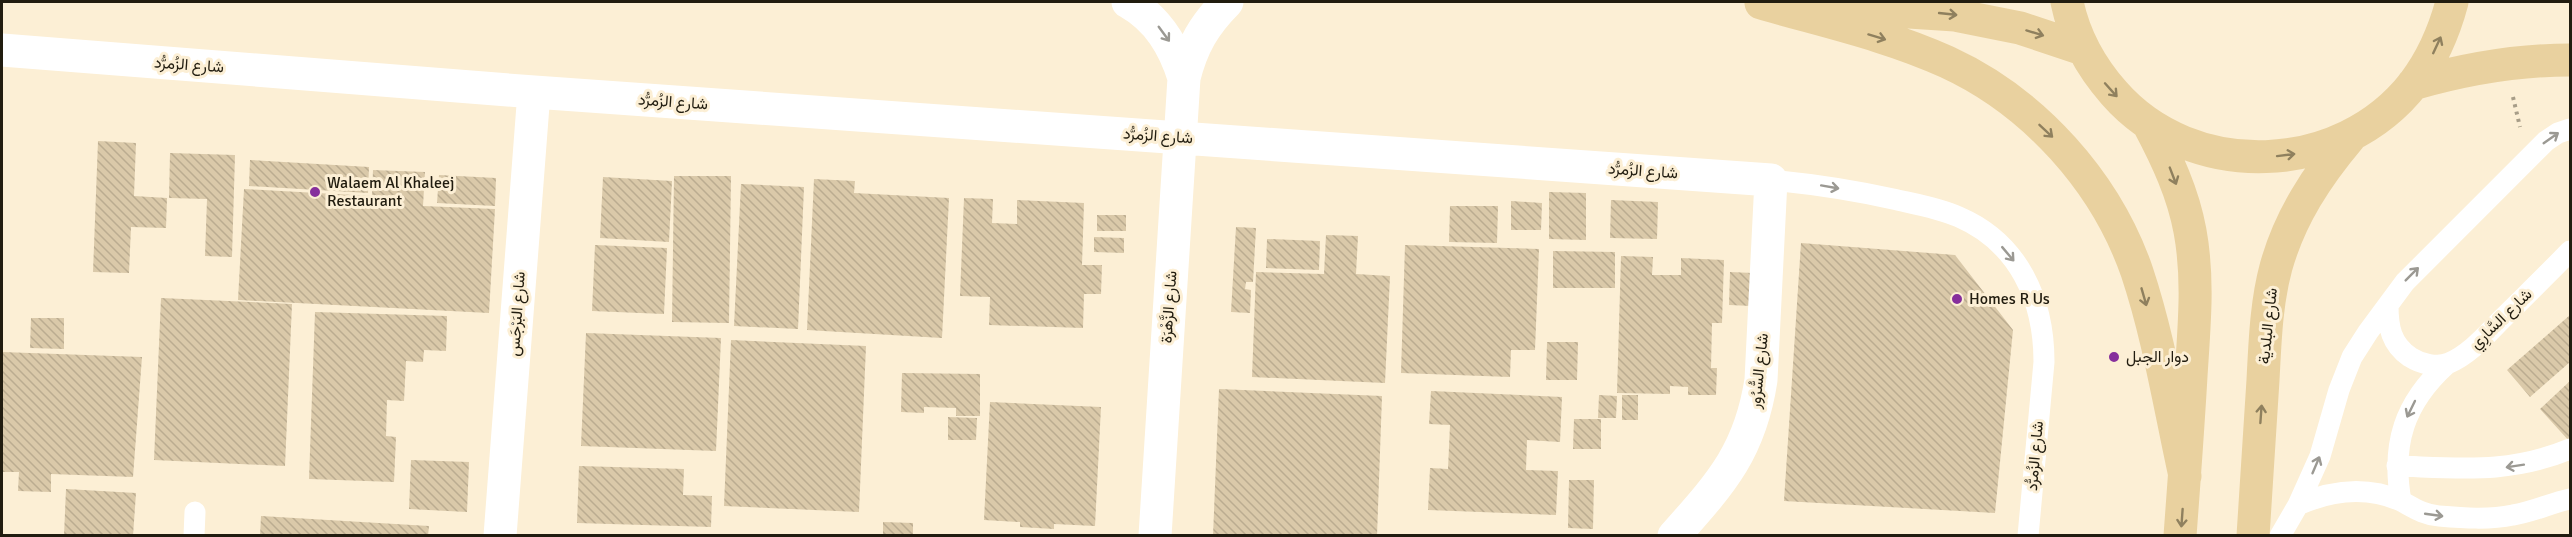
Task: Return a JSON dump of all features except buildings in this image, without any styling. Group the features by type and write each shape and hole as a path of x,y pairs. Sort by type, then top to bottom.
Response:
{"main road":[{"path":"1752,2 1955,15 2020,28 2083,49"},
{"path":"1752,2 1908,47 1948,62 1985,82 2051,135 2072,158 2102,199 2121,234 2136,272 2148,310 2185,476"},
{"path":"2067,2 2070,17 2083,49 2101,78 2123,103 2149,125 2193,146 2216,153 2252,158 2288,156 2350,137 2394,105 2413,84 2431,58 2445,29 2452,2"},
{"path":"2413,84 2445,75 2512,62 2571,60"},
{"path":"2149,125 2167,158 2180,194 2190,229 2196,270 2197,312 2180,536"},
{"name":"شارع البلدية","path":"2253,536 2268,310 2276,267 2291,226 2307,194 2327,164 2350,137"}],"street":[{"name":"شارع الزَّهْرَة","path":"1128,2 1154,21 1168,38 1178,57 1184,78"},
{"name":"شارع الزَّهْرَة","path":"1155,536 1184,78 1199,36 1227,2"},
{"name":"شارع الزُمرُّد","path":"2,50 534,92 1771,180"},
{"name":"شارع البَرْجَس","path":"500,536 534,92"},
{"name":"شارع السُّرُور","path":"1683,532 1726,476 1740,452 1758,403 1771,180"}],"lane":[{"path":"2280,536 2298,505 2320,456 2339,390 2352,357 2388,305 2405,282 2546,141 2558,133 2571,129"},
{"name":"شارع الزُمرُّد","path":"1771,180 1866,193 1959,216 1981,229 2001,245 2017,265 2036,303 2044,336 2044,362 2028,536"},
{"name":"شارع السَّارِي","path":"2401,501 2397,466 2402,431 2419,394 2447,364 2474,346 2571,251"},
{"path":"2388,305 2388,324 2393,339 2402,352 2416,361 2431,365 2447,364"},
{"path":"2397,466 2507,468 2548,458 2571,449"},
{"path":"2298,505 2316,498 2353,490 2377,493 2401,501 2427,515 2494,518 2571,499"},
{"path":"194,536 195,512"}],"path":[{"path":"2512,89 2528,159"}],"place":[{"name":"Walaem Al Khaleej Restaurant","path":"315,192"},
{"name":"Homes R Us","path":"1957,299"},
{"name":"دوار الجبل","path":"2114,357"}]}
